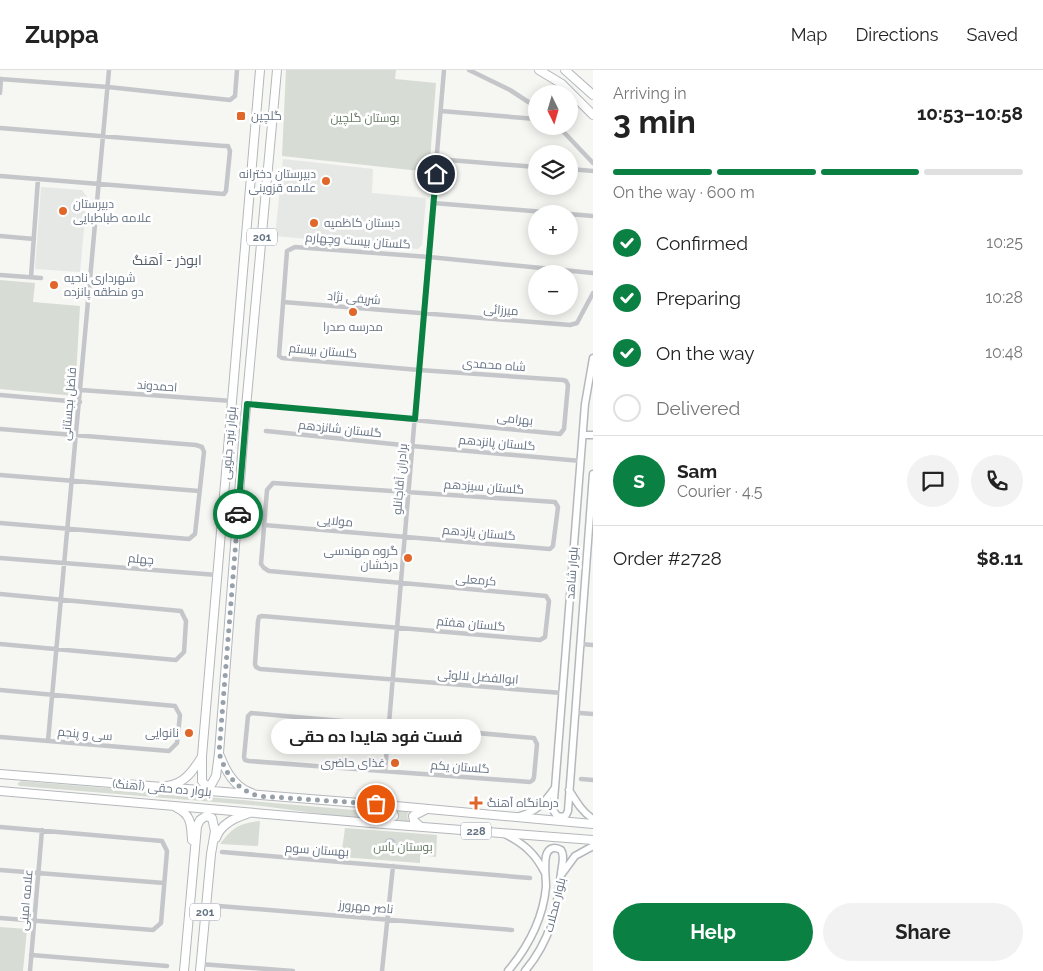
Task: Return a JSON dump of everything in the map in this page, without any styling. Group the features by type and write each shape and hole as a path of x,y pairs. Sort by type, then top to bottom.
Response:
{"main road":[{"name":"بلوار نبرد جنوبی","path":"202,756 260,70"},
{"name":"بلوار نبرد جنوبی","path":"219,753 247,404 277,70"},
{"path":"538,70 562,84 593,115"},
{"path":"565,70 593,95"},
{"name":"بلوار شاهد","path":"593,358 585,404 553,810 560,817 566,815 569,790 593,474"},
{"path":"583,435 593,435"},
{"path":"566,643 580,644"},
{"path":"219,753 224,766 237,785 247,792 258,796"},
{"name":"201","path":"202,756 202,781 206,786 211,785 216,776 219,753"},
{"path":"156,788 171,786 180,782 194,769 202,756"},
{"name":"بلوار ده حقی (آهنگ)","path":"0,774 593,824"},
{"path":"18,793 12,787 13,781 41,778"},
{"path":"516,817 532,813 545,802 555,788"},
{"path":"569,790 578,805 593,819"},
{"name":"بلوار ده حقی (آهنگ)","path":"0,791 593,840"},
{"path":"360,821 388,820 394,816 392,810 380,805"},
{"path":"166,806 178,808 191,821 194,859"},
{"path":"420,826 414,821 413,816 427,809"},
{"path":"211,854 217,834 225,825 247,814 264,813"},
{"name":"201","path":"184,971 197,826 200,820 206,816 212,818 215,825 200,968"},
{"name":"بلوار محلات","path":"501,833 527,848 538,858 546,875 546,889 539,919 531,939 508,971"},
{"name":"بلوار محلات","path":"525,971 543,945 552,922 560,876 575,856 593,846"},
{"path":"546,875 546,856 552,848 556,847 563,853 560,876"}],"street":[{"name":"فاضل بجستانی","path":"48,741 109,70"},
{"path":"0,93 1,79 108,87 230,100 235,96 237,70"},
{"name":"برادران آقاجانلو","path":"385,771 444,70"},
{"path":"469,70 510,90 528,102"},
{"path":"441,111 528,118"},
{"path":"0,128 228,146 230,151 226,191 224,194 0,176"},
{"path":"567,135 593,163"},
{"path":"437,158 528,165"},
{"path":"578,170 593,171"},
{"path":"30,277 38,179"},
{"path":"433,203 528,211"},
{"path":"578,215 593,216"},
{"path":"0,236 34,239"},
{"name":"گلستان بیست وچهارم","path":"283,302 287,251 294,247 428,257 593,273"},
{"path":"0,275 41,278"},
{"name":"میرزائی","path":"424,314 570,325 577,323 593,293"},
{"name":"شریفی نژاد","path":"283,302 424,314"},
{"name":"گلستان بیستم","path":"283,302 279,352 279,356 282,358 419,370"},
{"name":"شاه محمدی","path":"419,370 566,381"},
{"name":"بهرامی","path":"415,419 560,434 564,429 568,386 566,381"},
{"name":"احمدوند","path":"81,390 232,402"},
{"path":"0,395 80,402"},
{"path":"247,404 415,419"},
{"path":"0,429 196,445 202,447 204,452 196,534 189,539 0,523"},
{"name":"گلستان شانزدهم","path":"266,431 412,446"},
{"name":"گلستان پانزدهم","path":"412,446 580,461"},
{"path":"0,475 199,491"},
{"name":"گلستان سیزدهم","path":"264,525 267,490 273,483 555,502 557,504 552,548"},
{"name":"مولایی","path":"264,525 405,536"},
{"name":"کرمعلی","path":"264,525 261,564 269,571 546,596 548,598 545,637 542,639"},
{"name":"گلستان یازدهم","path":"405,536 552,548"},
{"name":"چهلم","path":"0,558 217,575"},
{"path":"0,594 181,610 186,621 184,652 176,660 0,644"},
{"name":"گلستان هفتم","path":"256,667 259,617 542,639"},
{"path":"580,644 593,645"},
{"name":"ابوالفضل لالوئی","path":"256,667 260,669 562,693"},
{"path":"0,690 53,695"},
{"name":"سی و پنجم","path":"0,736 169,751 177,743 180,715 174,706 53,695"},
{"name":"گلستان یکم","path":"251,713 389,724 534,738 536,740 533,780 530,782 245,760 244,757 248,716 251,713"},
{"path":"580,713 593,714"},
{"path":"581,779 593,780"},
{"path":"0,827 162,841 167,851 161,923 153,930 0,918"},
{"name":"علامه امینی","path":"30,971 42,830"},
{"name":"بهستان سوم","path":"222,852 530,878"},
{"path":"382,971 393,866"},
{"path":"0,870 164,883"},
{"name":"ناصر مهرورز","path":"219,906 512,930"},
{"path":"31,955 167,966"},
{"path":"200,968 293,971"}],"shaded area":[{"path":"283,159 373,169 372,193 426,198 422,245 418,249 275,236"},
{"path":"41,187 82,190 87,197 80,272 35,269"},
{"path":"390,838 396,844 390,850 384,844"}],"green space":[{"name":"بوستان گلچین","path":"286,70 396,70 395,79 436,83 429,172 282,156"},
{"path":"0,280 35,283 33,302 80,306 75,396 0,389"},
{"path":"21,781 387,813 386,816 351,818 262,806 20,786 17,784"},
{"path":"395,809 412,810 408,812 410,823 393,822 398,817"},
{"path":"260,821 258,846 220,844 237,827"},
{"name":"بوستان یاس","path":"345,828 437,835 436,857 420,855 420,863 341,857"},
{"path":"0,927 27,929 23,971 0,971"}],"way so far":[{"path":"238,514 219,753 224,766 237,785 247,792 258,796 376,804"}],"place":[{"name":"گلچین","path":"241,116"},
{"name":"دبیرستان دخترانه علامه قزوینی","path":"326,181"},
{"name":"دبیرستان علامه طباطبایی","path":"63,211"},
{"name":"دبستان کاظمیه","path":"314,223"},
{"name":"شهرداری ناحیه دو منطقه پانزده","path":"54,285"},
{"name":"مدرسه صدرا","path":"353,312"},
{"name":"گروه مهندسی درخشان","path":"408,558"},
{"name":"نانوایی","path":"189,733"},
{"name":"غذای حاضری","path":"395,763"},
{"name":"درمانگاه آهنگ","path":"476,803"},
{"name":"فست فود هایدا ده حقی","path":"376,804"}],"district":[{"name":"ابوذر - آهنگ","path":"167,260"}],"route":[{"path":"238,514 247,404 415,419 436,174"}]}
